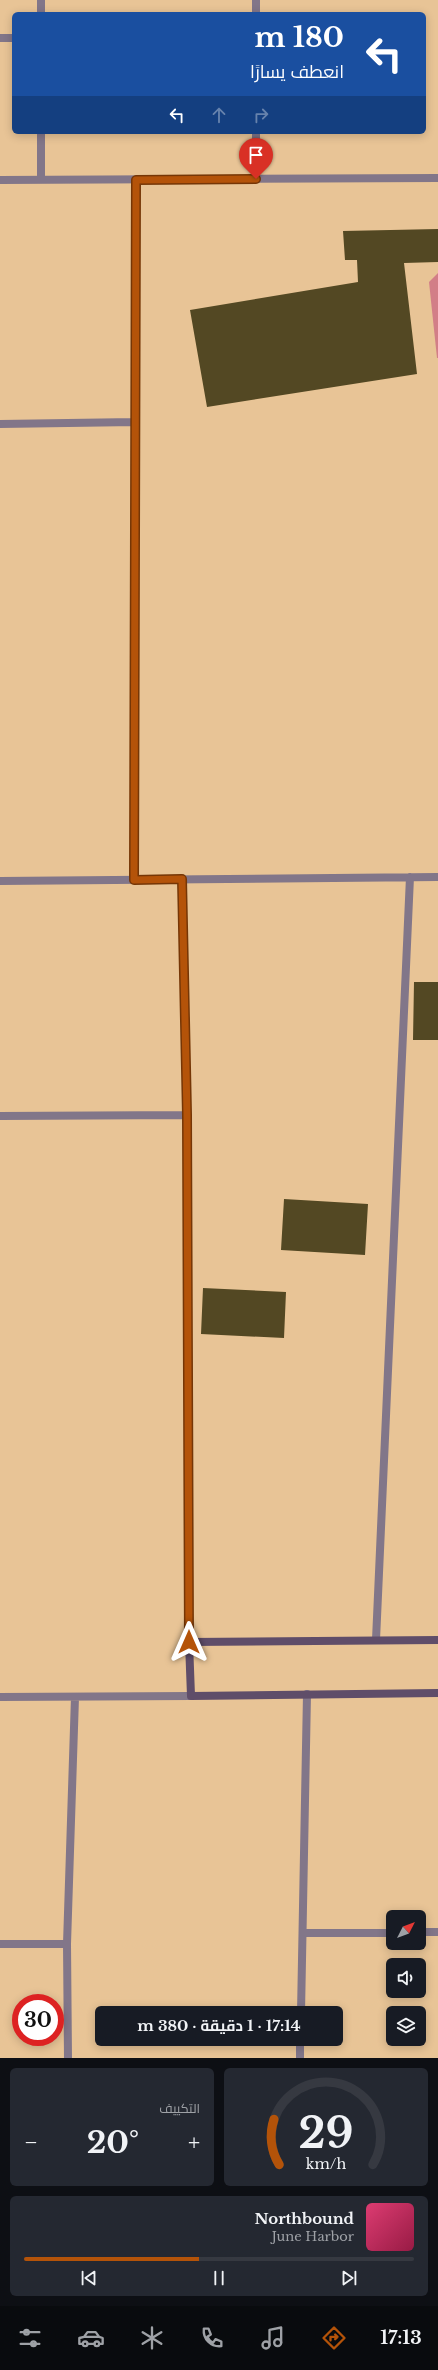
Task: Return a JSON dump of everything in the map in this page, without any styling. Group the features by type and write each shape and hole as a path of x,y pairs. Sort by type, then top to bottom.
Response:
{"street":[{"path":"40,0 40,12"},
{"path":"256,0 256,12"},
{"path":"0,38 12,38"},
{"path":"41,134 41,180"},
{"path":"256,134 256,179"},
{"path":"0,180 438,178"},
{"path":"134,880 136,180"},
{"path":"0,424 135,422"},
{"path":"0,881 438,877"},
{"path":"376,1640 410,878"},
{"path":"182,879 187,1115 189,1642 191,1696"},
{"path":"0,1116 187,1115"},
{"path":"189,1642 438,1640"},
{"path":"0,1698 438,1693"},
{"path":"301,2006 307,1694"},
{"path":"68,2058 67,1944 75,1697"},
{"path":"303,1933 386,1932"},
{"path":"426,1932 438,1932"},
{"path":"0,1944 67,1944"},
{"path":"300,2046 300,2058"}],"shaded area":[{"path":"438,273 438,358 437,358 429,282"}],"building":[{"path":"438,229 438,262 404,263 417,374 207,407 190,310 358,282 357,260 345,260 343,231"},
{"path":"414,982 438,982 438,1040 413,1040"},
{"path":"284,1199 368,1204 365,1255 281,1250"},
{"path":"203,1288 286,1292 284,1338 201,1334"}],"route":[{"path":"189,1642 187,1115 182,879 134,880 136,180 256,179"}]}
